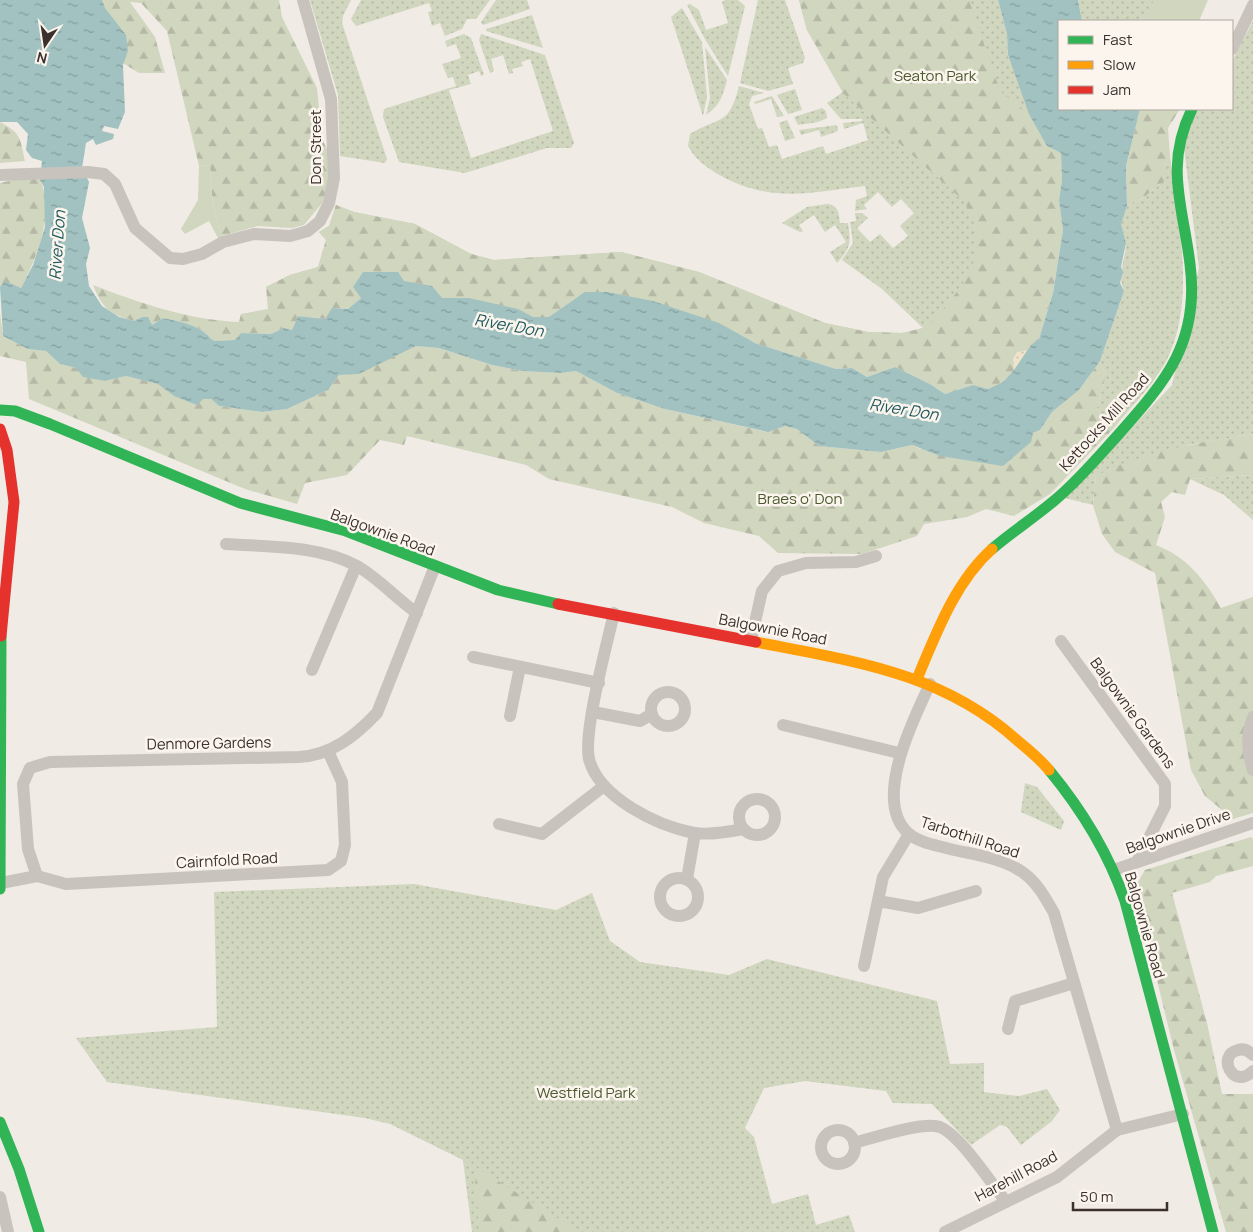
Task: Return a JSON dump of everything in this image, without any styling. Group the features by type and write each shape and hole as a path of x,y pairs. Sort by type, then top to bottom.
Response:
{"street":[{"name":"Don Street","path":"0,175 88,172 104,174 115,184 135,228 170,258 183,259 202,254 223,242 254,234 290,236 308,231 320,222 330,203 334,178 333,115 328,83 303,0"},
{"path":"1233,47 1253,5"},
{"name":"Kettocks Mill Road","path":"917,679 936,635 969,576 987,554 1056,498 1103,451 1144,405 1172,367 1188,320 1192,287 1177,171 1181,129 1191,110"},
{"name":"Balgownie Road","path":"0,410 15,411 50,424 240,503 346,531 479,584 519,595 868,664 930,684 980,711 1006,730 1044,764 1077,804 1114,870 1125,901 1213,1232"},
{"path":"0,429 7,450 14,502 0,648 0,889"},
{"path":"226,544 314,552 356,566 384,584 404,604 417,613"},
{"path":"751,640 762,591 778,571 806,562 856,562 876,556"},
{"path":"312,670 356,566"},
{"name":"Denmore Gardens","path":"37,876 28,849 23,784 30,768 50,762 299,757 314,756 328,752 359,732 377,713 434,566"},
{"path":"614,614 593,712 590,760 604,786 630,808 667,825 695,833 743,829"},
{"name":"Balgownie Gardens","path":"1061,642 1165,784 1165,806 1137,862"},
{"path":"473,657 599,683"},
{"path":"510,716 520,667"},
{"name":"Tarbothill Road","path":"930,684 900,753 896,772 895,802 897,818 909,834 925,843 1008,864 1025,874 1039,887 1054,913 1117,1130"},
{"path":"593,712 640,721 652,714"},
{"path":"1253,717 1248,732 1248,754 1253,770"},
{"path":"783,725 900,753"},
{"name":"Cairnfold Road","path":"1,882 37,876 66,884 328,870 341,861 345,845 342,782 328,752"},
{"path":"499,824 542,834 604,786"},
{"name":"Balgownie Drive","path":"1114,870 1253,823"},
{"path":"687,880 695,833"},
{"path":"864,966 883,877 909,834"},
{"path":"878,900 918,908 976,892"},
{"path":"1008,1029 1015,1001 1074,983"},
{"path":"1253,1055 1245,1050 1236,1050 1229,1056 1227,1064 1230,1072 1237,1076 1246,1076 1253,1071"},
{"name":"Harehill Road","path":"945,1232 1057,1177 1117,1130 1183,1114"},
{"path":"0,1122 19,1169 39,1232"},
{"path":"854,1143 927,1126 940,1127 969,1154 1006,1202"},
{"path":"0,1197 8,1232"}],"green space":[{"path":"86,0 279,0 282,17 317,88 322,139 329,153 329,178 323,202 304,225 292,228 258,226 222,236 214,210 210,165 199,166 167,31 141,3 130,2 155,37 165,73 139,73 118,60"},
{"path":"310,0 351,0 343,16 342,23 387,159 385,163 340,156 338,95"},
{"path":"361,0 490,0 476,19 467,19 462,29 445,36 440,23 432,26 428,12 432,11 429,3 356,26 351,19"},
{"path":"496,0 527,0 530,9 483,25 481,22"},
{"path":"725,0 738,0 745,6 728,76 706,41 687,5 690,4 699,10 706,30 728,23 722,2"},
{"path":"758,0 785,0 805,58 803,63 788,68 793,84 768,91 740,83"},
{"name":"Seaton Park","path":"799,0 998,0 1007,34 1008,56 1047,146 1039,339 1014,370 266,287 290,275 318,267 326,240 319,232 329,226 336,205 354,212 415,224 471,254 494,260 621,252 699,272 825,323 868,332 902,333 923,328 882,289 842,260 853,243 850,222 856,221 855,213 862,213 868,218 857,228 870,242 880,234 893,248 908,236 900,226 914,213 901,199 892,207 878,192 864,205 867,209 855,211 856,200 867,196 865,186 794,194 761,191 743,186 714,172 699,161 688,146 690,134 722,119 727,114 739,86 764,93 752,96 749,104 758,129 762,128 769,147 777,145 782,159 823,146 826,154 868,140 863,123 844,129 843,123 862,121 862,119 841,119 827,103 843,92 807,30"},
{"name":"Seaton Park","path":"799,0 969,0 1000,91 1029,114 1047,146 1061,153 1062,180 1059,200 1063,230 1053,293 1039,339 1028,350 1017,352 1013,359 1014,370 1003,382 988,389 973,385 945,394 930,384 895,367 867,377 852,368 836,369 755,343 719,323 653,301 607,292 585,292 549,317 533,317 518,309 469,298 442,298 432,286 404,281 361,298 348,309 333,308 325,319 298,316 292,330 284,328 271,334 241,333 236,340 213,341 203,331 184,323 163,318 152,325 142,317 134,321 118,316 104,305 93,285 165,310 202,318 239,322 241,314 268,309 266,287 290,275 318,267 326,240 319,232 329,226 336,205 354,212 415,224 471,254 494,260 621,252 699,272 825,323 868,332 902,333 923,328 941,312 960,288 972,268 977,246 975,226 965,202 843,93 807,30"},
{"path":"1078,0 1153,0 1151,12 1140,19 1082,20"},
{"path":"1153,0 1208,0 1199,20 1136,20 1147,16"},
{"path":"682,8 702,42 707,97 703,116 671,17"},
{"path":"532,15 543,48 486,31 486,29"},
{"path":"1253,21 1253,434 1188,445 1096,476 1093,505 1065,498 1172,385 1199,268 1182,132 1197,110 1233,110 1233,59"},
{"path":"464,34 471,38 484,75 481,76 479,71 468,75 471,84 449,90 471,158 553,131 530,59 521,62 523,66 512,69 513,73 509,74 503,55 491,59 494,71 490,73 479,40 481,34 545,55 574,143 571,148 547,148 465,173 399,162 383,117 384,109 456,86 453,77 448,78 442,64 461,58 456,44 447,47 445,41"},
{"path":"705,47 727,80 720,100 715,108 706,115 710,98"},
{"path":"795,89 802,110 788,114 777,95"},
{"path":"772,96 784,116 777,117 771,99 755,104 754,102"},
{"path":"822,108 826,111 827,118 818,122 798,125 794,117"},
{"path":"1140,110 1179,110 1168,128 1170,156 1164,166 1164,181 1143,198 1127,206 1126,166"},
{"path":"787,120 795,138 785,141 779,123"},
{"path":"0,122 16,133 25,161 0,163"},
{"path":"837,125 838,131 821,137 819,130 801,135 799,130"},
{"path":"1170,156 1180,231 1183,282 1182,307 1177,332 1169,355 1158,375 1114,428 1097,408 1106,375 1100,361 1124,291 1121,274 1126,245 1121,223 1127,206 1143,198 1164,181 1164,166"},
{"path":"210,165 214,210 222,236 218,238 209,221 185,234 181,229 198,200 199,166"},
{"path":"26,177 40,180 44,193 46,206 42,235 33,263 21,288 6,282 0,287 0,183"},
{"path":"827,204 836,208 839,213 840,223 848,223 849,245 837,263 830,252 846,242 835,225 825,232 814,215 799,225 803,231 800,232 782,223 807,207"},
{"name":"Braes o' Don","path":"0,313 3,336 28,349 46,351 60,364 76,368 105,381 126,376 159,384 174,396 211,399 219,406 262,412 287,409 328,390 339,375 359,373 416,346 439,348 492,365 522,371 560,373 576,371 617,393 665,409 767,432 785,426 797,429 819,446 881,452 912,445 920,449 1033,433 1040,430 1052,412 1079,390 1100,361 1106,375 1097,408 1114,428 1050,494 1014,516 986,509 967,517 924,524 917,536 862,554 778,553 759,536 704,523 672,507 549,479 526,465 407,436 404,445 380,440 347,475 305,483 297,504 245,489 29,399 26,362 0,356"},
{"path":"1253,434 1253,475 1190,479 1185,495 1172,492 1161,502 1165,517 1156,545 1177,556 1194,570 1221,608 1253,597 1253,813 1233,819 1205,796 1191,770 1155,573 1115,552 1102,534 1093,505 1096,476 1114,467 1173,449"},
{"path":"1253,475 1253,520 1224,495 1190,479"},
{"path":"1025,783 1037,787 1064,821 1061,830 1021,812"},
{"path":"1251,837 1253,839 1253,866 1216,876 1210,882 1172,893 1207,1023 1222,1094 1253,1094 1253,1232 1226,1232 1174,1050 1136,894 1138,882 1145,870"},
{"name":"Westfield Park","path":"414,884 556,910 592,893 610,941 640,962 729,975 767,959 937,1001 950,1064 984,1063 984,1092 1019,1096 1047,1089 1060,1110 1052,1121 1021,1145 1007,1127 1000,1125 971,1145 932,1104 893,1103 886,1091 805,1081 764,1088 745,1128 754,1137 772,1204 808,1194 816,1225 849,1215 855,1232 472,1232 463,1160 390,1124 365,1118 107,1082 76,1038 217,1027 214,892"},
{"path":"474,1166 580,1232 479,1232"}],"sand":[{"path":"1028,350 1014,370 1013,359 1017,352"}],"water":[{"name":"River Don","path":"0,0 102,0 105,8 126,35 128,51 123,65 125,112 118,129 104,126 102,131 114,134 113,139 96,145 93,139 86,143 82,168 89,182 82,218 90,248 86,264 89,286 102,306 119,317 134,321 142,317 148,317 152,325 163,318 191,325 203,331 213,341 235,340 241,333 271,334 284,328 292,330 298,316 325,319 332,308 348,309 361,298 353,287 363,272 398,272 404,281 432,286 442,298 469,298 518,309 533,317 549,317 585,292 607,292 653,301 719,323 755,343 836,369 852,368 867,377 895,367 930,384 945,394 973,385 988,389 1003,382 1014,370 1031,345 1039,339 1053,293 1063,230 1059,200 1062,180 1061,153 1047,146 1029,114 1008,55 1007,34 998,0 1078,0 1082,20 1058,20 1058,110 1140,110 1126,166 1127,206 1121,224 1126,243 1120,283 1124,291 1100,361 1079,390 1052,412 1040,430 1033,433 1031,442 1003,466 940,456 912,445 881,452 819,446 797,429 785,426 768,432 665,409 617,393 576,371 560,373 522,371 492,365 439,348 416,346 359,374 339,375 328,390 287,409 262,412 219,406 211,399 203,399 197,405 174,396 158,384 126,376 105,381 83,377 76,368 60,364 46,351 28,349 3,336 0,287 5,281 21,288 33,265 45,227 44,187 40,180 42,161 32,158 26,150 28,134 17,122 0,122"}],"traffic: fast":[{"path":"992,549 1063,493 1080,477 1151,396 1165,378 1176,358 1190,316 1192,292 1177,168 1179,149 1192,110"},
{"path":"0,410 15,411 50,424 240,503 346,531 498,590 558,604"},
{"path":"0,889 1,636"},
{"path":"1049,770 1093,832 1111,865 1125,901 1213,1232"},
{"path":"0,1122 19,1169 39,1232"}],"traffic: slow":[{"path":"917,679 939,627 957,593 967,577 992,549"},
{"path":"756,642 861,663 927,684 958,699 989,718 1030,751 1049,770"}],"traffic: jam":[{"path":"0,429 7,450 14,502 1,636"},
{"path":"558,604 756,642"}]}
